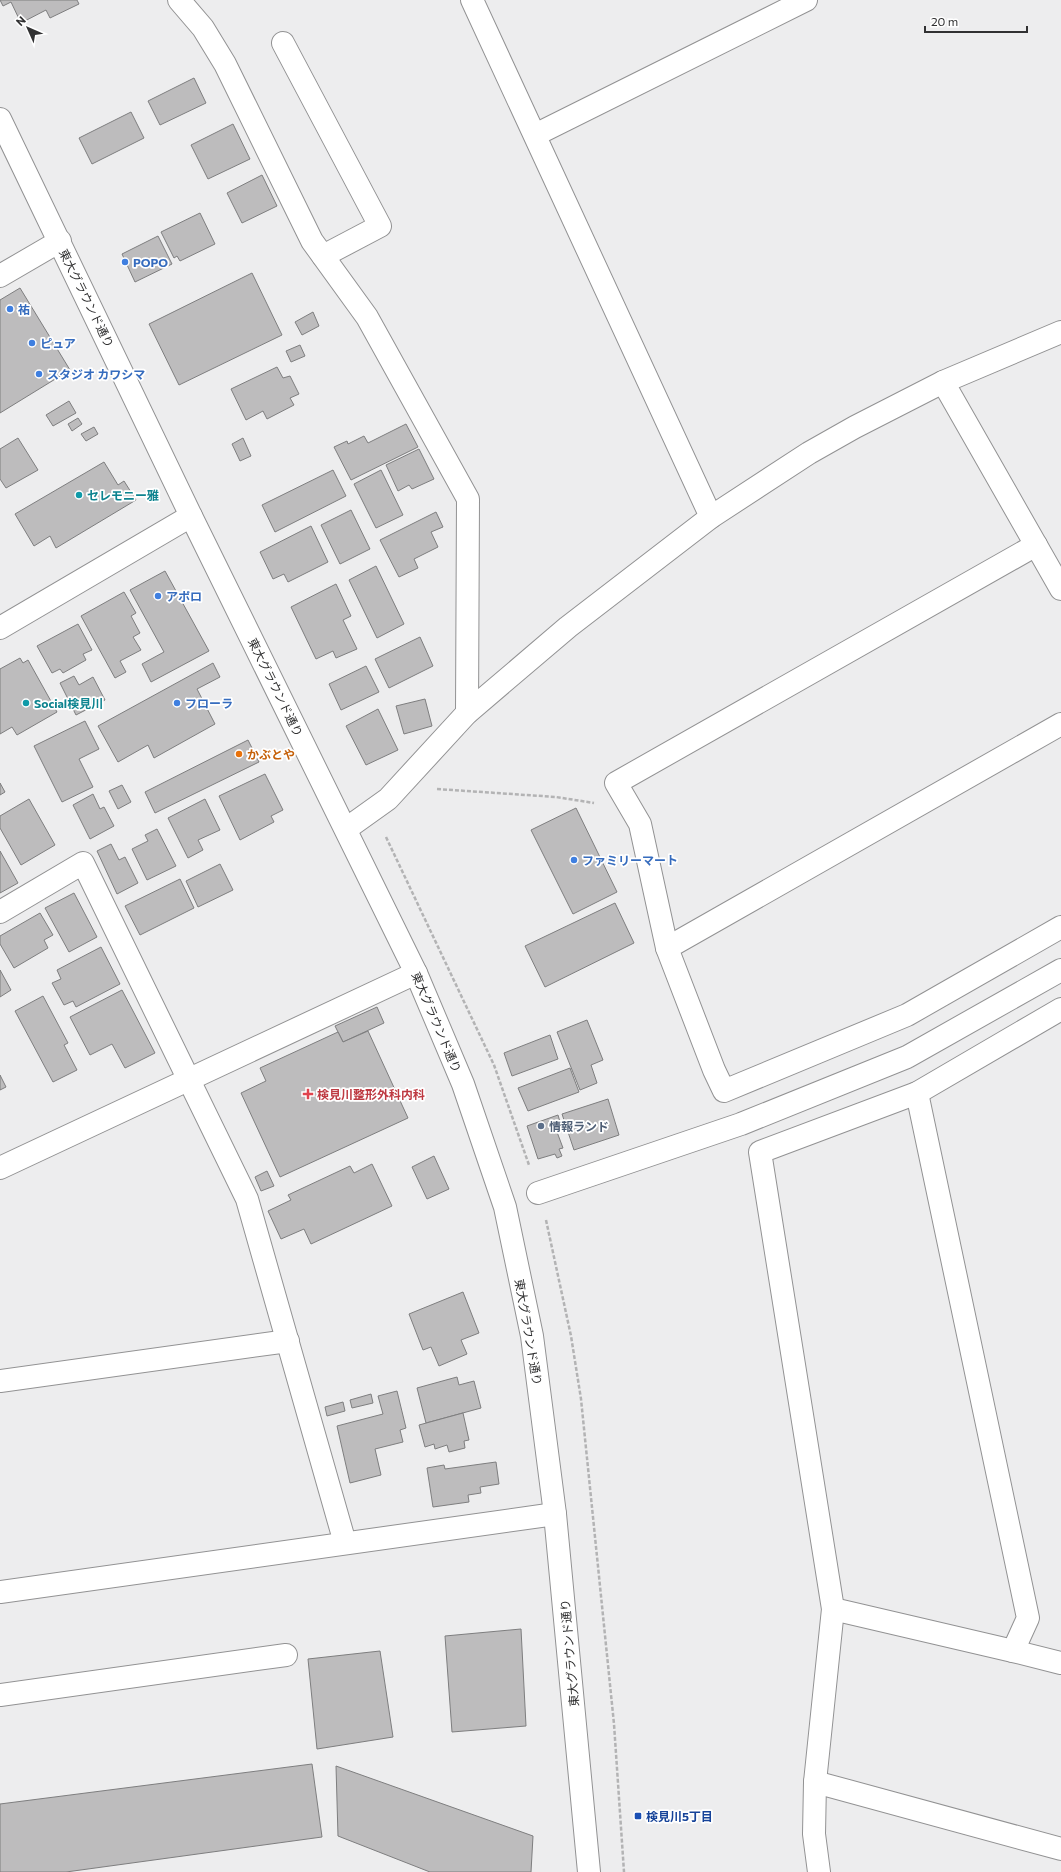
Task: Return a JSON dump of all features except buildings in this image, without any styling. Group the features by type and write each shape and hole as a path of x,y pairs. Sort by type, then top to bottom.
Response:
{"street":[{"path":"179,0 203,28 225,64 312,241 367,317 468,499 467,713"},
{"path":"472,0 711,517"},
{"path":"535,135 806,0"},
{"path":"283,43 380,226 323,256"},
{"name":"東大グラウンド通り","path":"0,119 191,516 416,973 463,1084 505,1207 532,1336 555,1514 589,1872"},
{"path":"0,276 60,241"},
{"path":"346,829 388,799 467,713 568,627 711,517 809,453 943,382 1061,332"},
{"path":"943,382 1061,589"},
{"path":"0,628 191,516"},
{"path":"1036,545 616,783 640,824 667,948 714,1070 724,1091 907,1015 1061,927"},
{"path":"667,948 1061,724"},
{"path":"0,912 83,863 247,1199 344,1543"},
{"path":"538,1193 741,1124 907,1057 1061,970"},
{"path":"0,1168 416,973"},
{"path":"818,1872 814,1834 815,1782 833,1609 760,1152 917,1093 1061,1009"},
{"path":"917,1093 1028,1618 1013,1651"},
{"path":"0,1381 288,1341"},
{"path":"0,1592 555,1514"},
{"path":"833,1609 1061,1663"},
{"path":"0,1695 286,1655"},
{"path":"815,1782 1061,1849"}],"path":[{"path":"434,789 556,797 632,809"}],"place":[{"name":"POPO","path":"125,262"},
{"name":"祐","path":"10,309"},
{"name":"ピュア","path":"32,343"},
{"name":"スタジオ カワシマ","path":"39,374"},
{"name":"セレモニー雅","path":"79,495"},
{"name":"アポロ","path":"158,596"},
{"name":"Social検見川","path":"26,703"},
{"name":"フローラ","path":"177,703"},
{"name":"かぶとや","path":"239,754"},
{"name":"ファミリーマート","path":"574,860"},
{"name":"検見川整形外科内科","path":"308,1094"},
{"name":"情報ランド","path":"541,1126"},
{"name":"検見川5丁目","path":"638,1816"}]}
